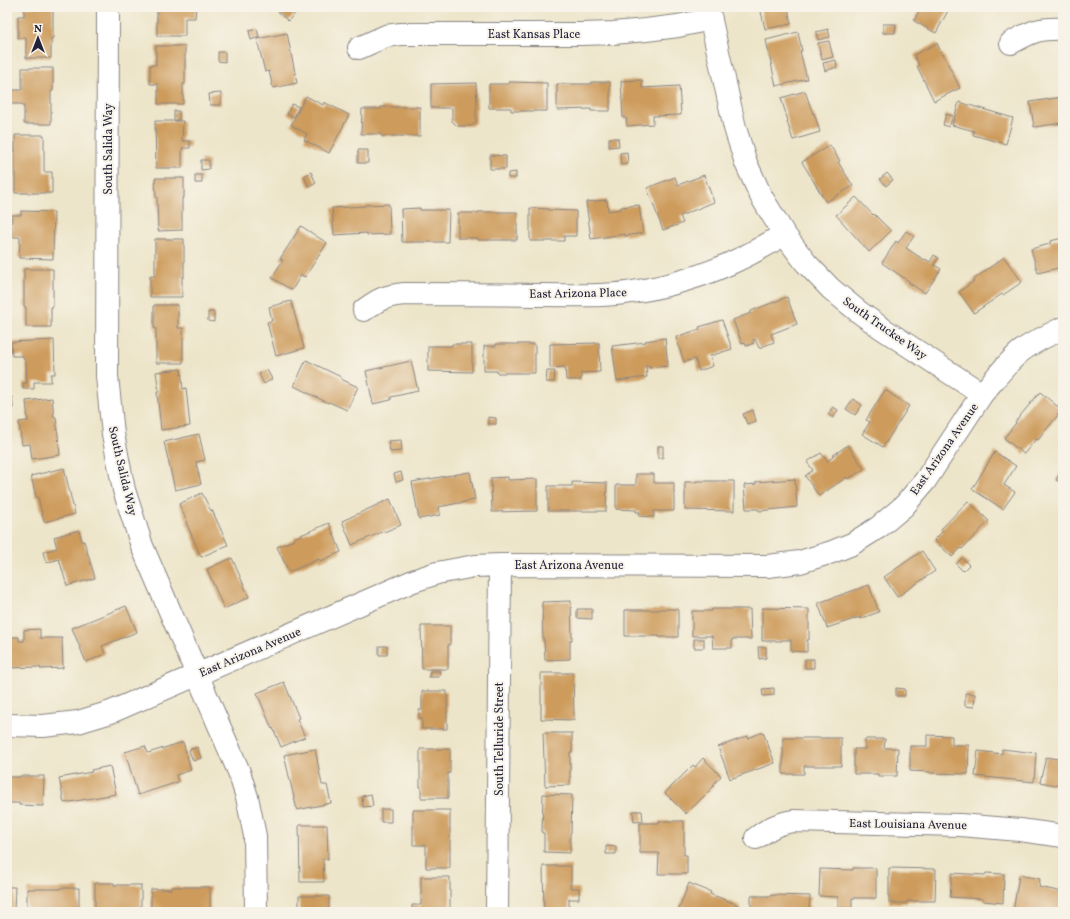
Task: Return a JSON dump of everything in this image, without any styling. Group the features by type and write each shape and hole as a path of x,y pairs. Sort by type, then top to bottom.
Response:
{"street":[{"name":"South Salida Way","path":"108,7 107,376 112,434 124,490 142,546 239,772 247,797 255,836 256,912"},
{"name":"East Kansas Place","path":"359,48 386,36 401,34 581,34 646,30 672,26 709,13"},
{"name":"South Truckee Way","path":"709,13 735,128 746,163 761,196 784,234 806,263 831,289 859,312 982,394"},
{"path":"1012,43 1029,33 1041,30 1063,29"},
{"name":"East Arizona Place","path":"364,310 378,300 391,295 404,294 595,295 631,293 667,286 702,275 736,261 784,234"},
{"name":"East Arizona Avenue","path":"7,726 43,726 78,722 111,712 414,581 437,573 474,566 500,565 768,566 800,562 832,552 852,544 879,527 904,506 925,481 992,381 1020,352 1043,337 1063,328"},
{"name":"South Telluride Street","path":"497,912 500,565"},
{"name":"East Louisiana Avenue","path":"756,838 771,827 793,821 960,824 1063,836"}],"building":[{"path":"24,7 53,7 53,38 51,38 51,58 26,58 26,38 18,38 18,16 24,16"},
{"path":"157,7 196,7 195,18 185,18 185,36 157,36"},
{"path":"273,7 301,7 288,21"},
{"path":"760,7 788,7 791,24 765,29"},
{"path":"921,7 950,7 936,33 914,21"},
{"path":"883,24 896,24 895,33 883,33"},
{"path":"257,29 259,37 251,40 249,31"},
{"path":"828,29 830,37 818,40 816,32"},
{"path":"798,32 802,51 800,51 807,79 776,86 766,40"},
{"path":"287,33 297,83 273,88 269,71 265,72 257,39"},
{"path":"829,41 833,57 822,60 818,43"},
{"path":"937,43 960,88 934,101 917,66 919,65 914,55"},
{"path":"156,46 185,46 185,84 183,84 183,104 158,104 158,84 150,84 150,65 156,65"},
{"path":"218,52 225,52 225,62 218,61"},
{"path":"836,60 837,67 825,71 823,63"},
{"path":"22,68 53,68 51,124 24,124 24,106 22,106 22,104 8,104 8,90 22,90"},
{"path":"642,80 642,88 679,86 681,115 653,116 653,124 627,126 626,118 623,118 621,81"},
{"path":"509,82 547,83 547,111 511,111 511,108 489,108 489,84 509,84"},
{"path":"591,82 610,82 610,111 591,111 591,109 557,110 557,84 591,84"},
{"path":"476,83 476,122 471,126 457,126 452,121 452,108 431,108 431,84"},
{"path":"805,91 820,132 793,140 781,98"},
{"path":"221,93 221,105 210,105 209,94"},
{"path":"306,96 323,105 324,102 349,115 329,153 304,140 307,134 291,125"},
{"path":"1063,97 1063,123 1034,127 1030,102"},
{"path":"959,102 1013,118 1006,144 973,135 974,131 952,125"},
{"path":"292,104 299,107 294,117 287,114"},
{"path":"381,107 420,107 420,136 381,136 381,134 361,134 362,109 381,109"},
{"path":"174,111 179,111 179,120 174,120"},
{"path":"946,114 953,116 949,127 943,125"},
{"path":"155,121 183,121 182,141 190,141 190,148 182,148 182,168 156,168"},
{"path":"15,135 44,135 44,172 52,172 52,193 15,193"},
{"path":"609,138 618,138 619,146 609,147"},
{"path":"830,145 840,161 838,162 853,186 826,202 802,162"},
{"path":"358,150 368,150 368,163 358,163"},
{"path":"627,152 628,164 621,165 620,153"},
{"path":"490,155 506,156 506,169 490,169"},
{"path":"201,160 209,160 209,169 201,170"},
{"path":"311,172 316,183 309,187 304,176"},
{"path":"516,172 516,178 508,178 508,173"},
{"path":"887,173 893,180 886,186 880,179"},
{"path":"195,175 202,175 202,183 195,183"},
{"path":"704,175 714,202 680,216 683,223 663,230 647,188 675,177 678,185"},
{"path":"155,178 184,178 184,198 182,198 182,230 158,231"},
{"path":"856,197 891,231 869,252 836,215"},
{"path":"607,200 608,211 621,209 621,207 639,205 643,233 591,239 586,202"},
{"path":"389,204 390,234 367,235 367,233 334,235 332,208"},
{"path":"420,208 420,210 449,210 448,242 402,242 401,209"},
{"path":"530,208 576,211 576,236 564,236 564,241 530,241"},
{"path":"21,211 54,212 53,259 19,258 20,237 11,237 12,215 21,215"},
{"path":"517,212 517,240 478,240 478,238 458,238 458,213"},
{"path":"301,226 327,243 305,277 301,275 292,290 272,278 283,260 280,259"},
{"path":"906,231 914,236 906,248 924,260 925,259 930,262 934,255 939,258 934,265 941,269 925,293 882,263 896,241 898,243"},
{"path":"1063,238 1063,268 1038,273 1031,249 1050,244 1050,241"},
{"path":"155,239 184,239 184,277 182,277 182,297 150,297 150,276 155,276"},
{"path":"1004,257 1022,282 974,313 959,292"},
{"path":"24,269 53,269 53,307 51,307 51,327 26,327 26,307 24,307"},
{"path":"787,297 797,324 771,334 774,342 759,348 755,339 753,340 754,343 746,346 745,343 742,344 733,320 751,313 751,311"},
{"path":"291,301 304,348 276,356 267,322 272,321 269,307"},
{"path":"154,305 178,305 178,328 183,328 183,363 156,363 156,328 154,328"},
{"path":"208,312 214,312 214,322 208,321"},
{"path":"722,320 732,349 710,356 713,366 699,371 695,359 684,362 676,337 700,329 699,327"},
{"path":"665,338 668,366 649,368 649,366 646,366 647,377 617,381 612,346"},
{"path":"54,340 55,374 51,374 51,382 34,382 34,389 23,389 23,383 27,383 26,361 24,360 23,356 12,356 11,342"},
{"path":"599,343 600,372 581,373 581,380 566,380 565,367 550,368 550,344"},
{"path":"452,344 472,344 472,372 428,371 428,346 452,346"},
{"path":"496,344 535,344 535,373 497,373 497,371 484,371 484,346 496,346"},
{"path":"306,360 358,387 347,410 329,402 328,403 294,386"},
{"path":"411,361 418,391 391,397 391,400 373,404 366,371"},
{"path":"181,369 183,389 186,388 190,426 161,430 157,392 159,392 156,372"},
{"path":"267,370 272,379 264,384 259,374"},
{"path":"547,371 555,371 554,382 546,382"},
{"path":"885,390 909,406 883,447 862,434 870,422 866,420"},
{"path":"1040,392 1062,410 1038,440 1036,439 1024,454 1004,438"},
{"path":"12,397 13,408 7,408 7,398"},
{"path":"52,398 54,417 56,417 60,455 32,459 30,444 22,445 19,422 28,421 26,401"},
{"path":"853,399 862,405 855,415 846,409"},
{"path":"833,407 838,410 833,418 828,414"},
{"path":"753,410 756,421 747,424 743,414"},
{"path":"488,417 496,418 496,424 488,424"},
{"path":"199,434 205,460 196,462 201,484 175,490 164,442"},
{"path":"401,440 402,451 390,452 388,441"},
{"path":"848,445 864,469 848,479 847,477 819,496 805,476 813,470 807,462 821,453 827,461"},
{"path":"658,446 663,446 663,458 658,458"},
{"path":"995,452 1016,466 1004,485 1015,492 1003,509 972,489"},
{"path":"64,468 75,514 44,522 31,476"},
{"path":"401,472 403,480 396,482 394,474"},
{"path":"470,472 475,500 438,507 440,515 419,519 412,482"},
{"path":"1060,473 1063,474 1063,484 1056,480"},
{"path":"636,474 654,474 654,483 674,483 674,511 654,511 654,517 639,516 640,512 636,512 636,510 616,509 616,485 636,485"},
{"path":"508,477 508,480 537,479 537,511 492,512 491,478"},
{"path":"795,479 797,507 759,511 758,509 746,509 744,485 756,484 756,482"},
{"path":"734,481 734,511 685,510 685,482"},
{"path":"572,482 607,483 606,511 548,511 548,486 572,486"},
{"path":"202,493 211,511 212,510 228,545 201,557 179,504"},
{"path":"390,499 401,525 352,545 342,521"},
{"path":"968,501 989,521 962,549 961,548 952,557 934,540 943,531 941,529"},
{"path":"329,523 341,552 320,561 319,559 289,572 277,547"},
{"path":"79,530 82,542 84,541 95,578 67,586 59,559 46,563 43,552 57,548 54,537"},
{"path":"922,551 935,571 897,597 884,577"},
{"path":"232,558 249,597 224,609 207,569"},
{"path":"962,558 969,565 963,571 956,564"},
{"path":"869,585 879,612 827,628 818,603"},
{"path":"571,601 572,640 570,640 570,659 545,660 542,602"},
{"path":"126,606 137,632 102,646 105,654 86,662 72,628"},
{"path":"762,608 809,609 809,640 807,640 807,652 791,651 791,640 762,641"},
{"path":"577,609 592,609 592,619 577,618"},
{"path":"678,609 678,637 625,636 625,610"},
{"path":"712,609 750,609 751,639 732,639 732,648 713,648 712,636 692,636 692,611 712,611"},
{"path":"421,626 450,626 448,669 422,669"},
{"path":"40,629 40,638 62,638 63,668 7,668 7,641 10,641 10,637 19,637 19,641 24,641 24,630"},
{"path":"694,639 704,639 704,648 694,648"},
{"path":"379,646 387,646 387,655 379,655"},
{"path":"758,647 766,647 766,658 759,659"},
{"path":"805,659 814,659 814,668 805,668"},
{"path":"430,671 440,671 439,677 429,677"},
{"path":"541,673 573,673 574,720 541,719"},
{"path":"284,682 305,737 281,747 257,693"},
{"path":"774,688 774,695 763,696 762,689"},
{"path":"896,688 905,689 905,696 896,696"},
{"path":"422,691 447,691 447,729 422,729 422,718 419,718 419,710 422,710"},
{"path":"965,693 975,694 974,707 965,706"},
{"path":"763,732 775,763 730,779 718,747"},
{"path":"543,733 572,733 572,752 570,752 570,785 545,786"},
{"path":"927,735 952,736 952,745 969,745 968,774 910,771 910,746 927,746"},
{"path":"783,738 841,738 841,766 804,766 804,774 783,774"},
{"path":"865,739 885,739 884,748 898,748 897,776 854,774 854,749 865,749"},
{"path":"183,742 191,770 176,775 178,782 138,795 125,752 145,746 148,753"},
{"path":"197,747 201,758 193,761 189,750"},
{"path":"315,749 322,785 327,785 331,803 297,810 284,755"},
{"path":"420,749 450,749 448,798 421,798"},
{"path":"1002,749 1036,753 1034,782 975,776 978,751 1002,754"},
{"path":"1046,757 1063,760 1063,788 1040,782"},
{"path":"703,758 721,776 713,785 714,786 686,814 665,793 693,765 695,767"},
{"path":"110,766 116,794 64,803 59,778 92,772 91,770"},
{"path":"44,776 43,806 7,803 7,777"},
{"path":"371,794 373,806 363,807 362,796"},
{"path":"543,794 572,795 570,853 544,852 544,833 542,833"},
{"path":"381,809 391,809 391,822 381,822"},
{"path":"413,810 450,810 450,868 426,868 426,845 413,845"},
{"path":"633,811 642,811 643,821 634,822"},
{"path":"659,821 684,821 684,855 687,855 687,874 658,874 659,853 640,853 640,823 659,823"},
{"path":"299,825 327,825 328,859 323,859 324,882 300,882"},
{"path":"606,846 616,847 616,854 606,854"},
{"path":"543,866 571,866 570,888 579,888 579,899 569,899 569,912 544,912"},
{"path":"853,868 876,868 876,898 852,898 852,908 838,908 838,897 819,896 820,869 853,870"},
{"path":"889,868 936,869 935,901 907,901 907,903 889,903"},
{"path":"952,873 985,875 986,873 1004,874 1003,903 983,901 983,899 950,897"},
{"path":"1019,875 1040,879 1039,887 1063,892 1063,912 1013,912"},
{"path":"421,877 450,877 450,912 412,912 412,905 421,905"},
{"path":"95,883 141,885 141,912 95,912"},
{"path":"689,883 711,892 710,894 741,906 739,912 678,911"},
{"path":"7,887 15,887 14,912 7,912"},
{"path":"171,887 210,887 210,912 151,912 151,889 171,889"},
{"path":"79,888 79,912 27,912 27,889"},
{"path":"299,896 329,896 329,912 299,912"},
{"path":"751,896 810,896 809,912 751,912"}]}
